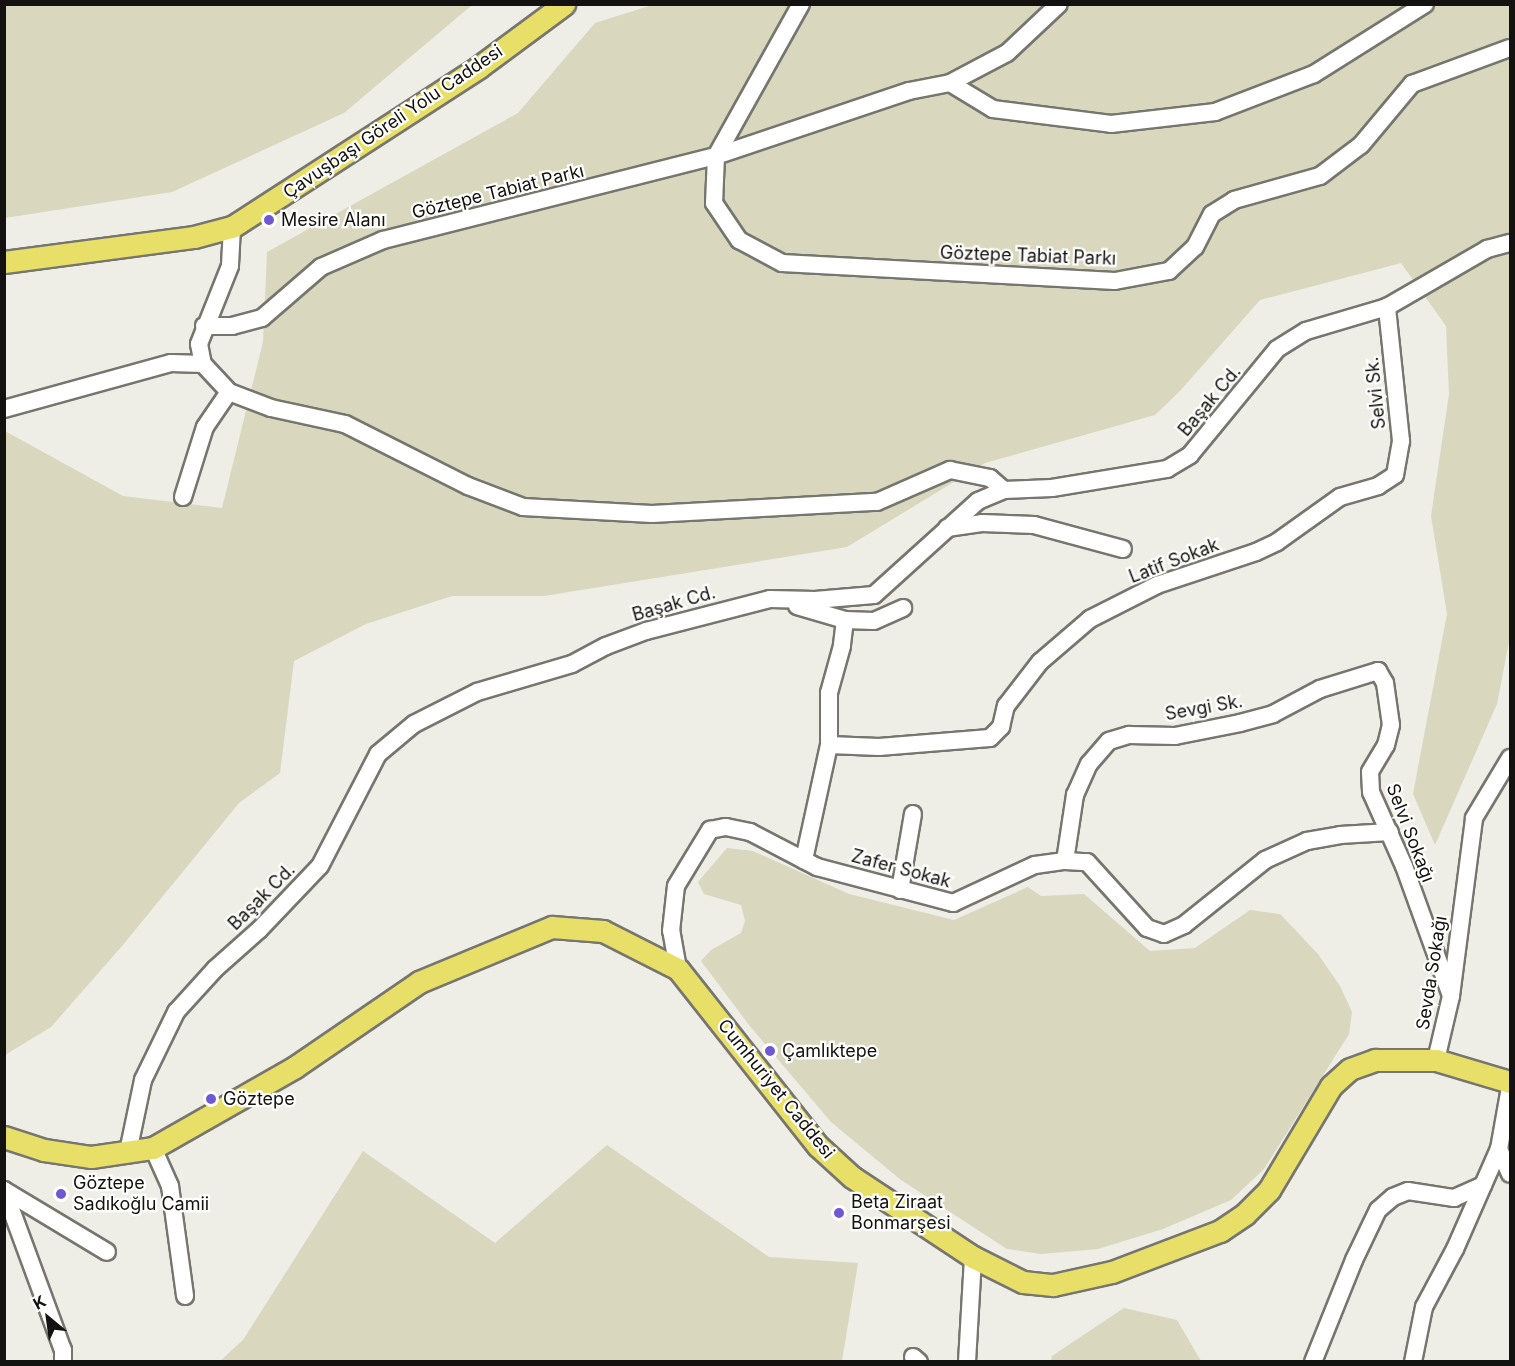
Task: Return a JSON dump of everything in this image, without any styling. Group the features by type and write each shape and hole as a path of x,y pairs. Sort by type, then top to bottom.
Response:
{"main road":[{"name":"Çavuşbaşı Göreli Yolu Caddesi","path":"4,262 194,237 232,227 479,67 564,4"},
{"name":"Cumhuriyet Caddesi","path":"4,1137 44,1150 91,1157 153,1148 295,1067 419,982 552,927 603,931 678,969 818,1146 852,1178 973,1257 1023,1282 1053,1285 1112,1272 1220,1231 1245,1214 1269,1191 1331,1086 1350,1069 1375,1060 1436,1060 1510,1082"}],"street":[{"name":"Göztepe Tabiat Parkı","path":"801,4 716,156 714,203 739,240 782,263 1115,281 1169,271 1195,247 1212,214 1234,200 1320,176 1361,145 1412,84 1510,48"},
{"name":"Göztepe Tabiat Parkı","path":"204,326 232,326 262,318 321,267 383,240 716,156 909,91 950,83 1007,53 1059,4"},
{"path":"950,83 993,109 1111,124 1215,112 1314,74 1425,4"},
{"path":"232,227 230,266 204,326 199,344 203,364 229,392 271,408 345,424 468,486 523,507 652,514 877,502 950,470 990,478 1004,490"},
{"name":"Başak Cd.","path":"128,1152 143,1080 176,1012 215,969 260,930 320,866 378,754 414,724 477,692 572,664 606,646 646,631 770,599 815,600 874,595 890,583 946,528 978,501 1004,490 1052,488 1167,469 1190,455 1277,350 1306,331 1387,307 1487,249 1510,243"},
{"name":"Selvi Sk.","path":"1387,307 1401,441 1395,475"},
{"path":"4,409 171,363 203,364"},
{"path":"183,497 205,428 229,392"},
{"name":"Latif Sokak","path":"829,745 879,747 990,738 1001,727 1006,706 1040,662 1090,619 1156,585 1256,552 1277,542 1340,497 1378,486 1395,475"},
{"path":"946,528 982,523 1034,525 1123,549"},
{"path":"770,599 845,620 874,621 903,608"},
{"path":"804,860 829,745 829,693 842,646 845,620"},
{"name":"Sevgi Sk.","path":"1065,861 1075,795 1089,764 1108,741 1128,735 1175,736 1240,723 1273,714 1320,689 1378,671 1385,683"},
{"name":"Selvi Sokağı","path":"1385,683 1391,725 1386,745 1370,772 1371,792 1390,832 1451,996"},
{"name":"Sevda Sokağı","path":"1436,1060 1451,996 1474,818 1510,758"},
{"path":"900,890 913,814"},
{"name":"Zafer Sokak","path":"678,969 671,931 675,886 710,830 726,827 750,832 817,867 953,903 1035,865 1065,861 1087,862 1147,928 1164,934 1184,925 1264,861 1307,841 1390,832"},
{"path":"1413,1362 1424,1307 1455,1249 1499,1149 1510,1087"},
{"path":"153,1148 170,1186 185,1296"},
{"path":"1499,1149 1510,1174"},
{"path":"1313,1362 1354,1260 1378,1210 1393,1197 1408,1191 1454,1198 1482,1185"},
{"path":"4,1190 107,1252"},
{"path":"4,1190 63,1350 63,1362"},
{"path":"967,1362 973,1257"}],"shaded area":[{"path":"5,4 472,5 344,113 172,192 5,218"},
{"path":"652,5 1510,5 1510,637 1497,704 1435,845 1413,794 1447,614 1431,516 1449,394 1446,326 1401,263 1260,300 1180,391 1155,415 985,463 847,547 544,596 452,596 366,624 294,661 280,773 239,803 122,946 51,1027 5,1055 5,431 123,496 222,508 263,342 267,252 518,113 595,23"},
{"path":"727,848 753,851 849,894 954,920 1028,887 1041,896 1084,894 1150,951 1195,948 1250,910 1280,914 1318,954 1340,986 1352,1012 1349,1034 1264,1169 1231,1200 1163,1229 1098,1249 1041,1254 1007,1249 901,1180 831,1122 749,1025 701,961 711,950 741,933 745,921 741,905 704,894 698,882"},
{"path":"607,1145 769,1257 858,1263 842,1361 220,1361 243,1340 363,1151 495,1243"},
{"path":"1124,1308 1177,1320 1201,1361 1051,1361 1052,1356"}],"place":[{"name":"Mesire Alanı","path":"269,220"},
{"name":"Çamlıktepe","path":"770,1051"},
{"name":"Göztepe","path":"211,1099"},
{"name":"Göztepe Sadıkoğlu Camii","path":"61,1194"},
{"name":"Beta Ziraat Bonmarşesi","path":"839,1213"}]}
